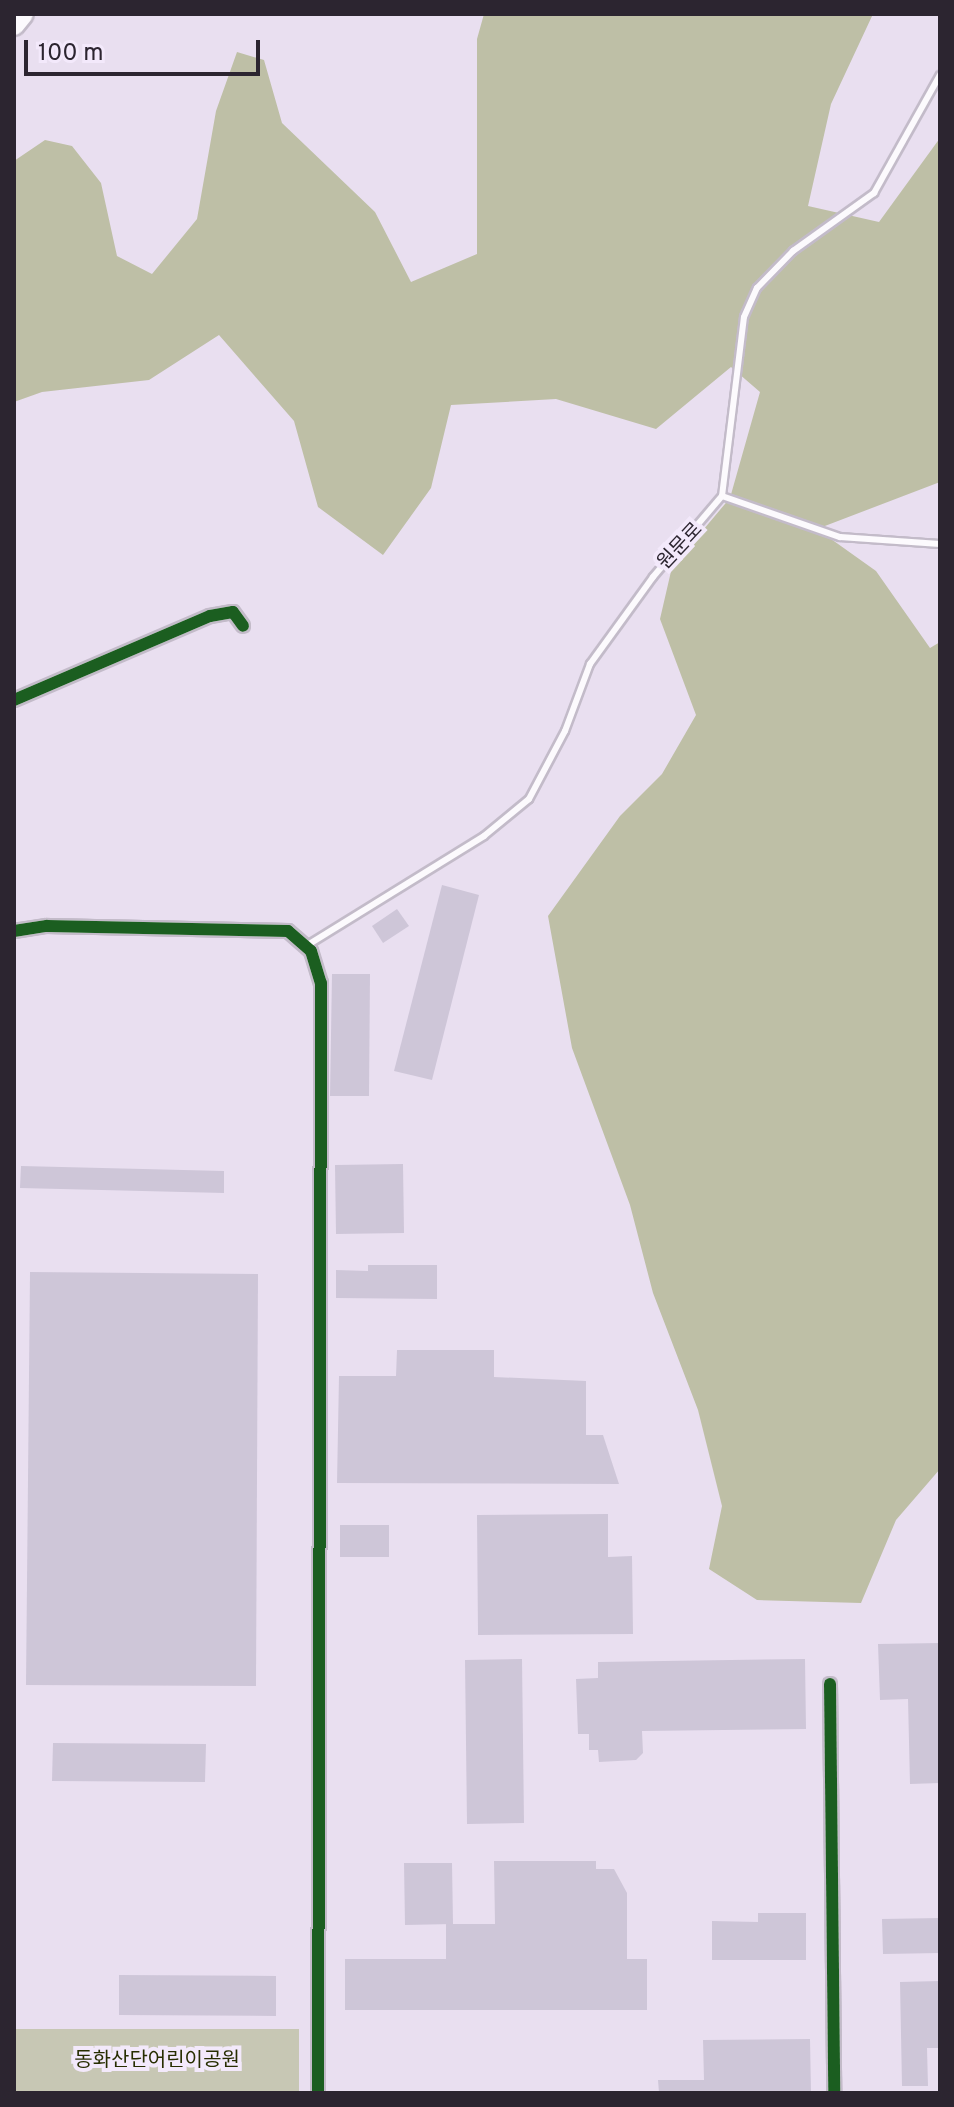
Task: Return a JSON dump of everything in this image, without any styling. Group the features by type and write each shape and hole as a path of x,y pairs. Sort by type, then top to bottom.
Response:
{"highway":[{"path":"14,25 23,14"}],"street":[{"path":"14,700 210,616 233,612 243,626"},
{"path":"14,931 38,926 288,931 306,946 321,983 318,2093"},
{"path":"830,1684 834,2093"}],"lane":[{"path":"940,75 874,193 793,251 757,288 744,317 722,496 840,537 940,544"},
{"name":"원문로","path":"306,946 484,836 529,799 565,731 590,664 653,577 722,496"}],"green space":[{"path":"484,14 873,14 831,104 808,206 879,222 940,138 940,482 817,529 876,571 930,648 940,642 940,1469 896,1520 861,1603 757,1600 709,1569 722,1506 698,1410 653,1293 630,1205 572,1048 548,916 620,816 662,774 696,715 660,619 672,567 730,498 760,392 731,367 656,429 556,399 451,405 431,488 383,555 318,507 294,421 219,335 149,380 42,392 14,402 14,161 45,140 72,146 101,183 117,256 152,274 197,219 216,111 237,52 264,60 282,123 375,212 411,282 477,254 477,39"},
{"name":"동화산단어린이공원","path":"14,2029 299,2029 299,2093 14,2093"}],"building":[{"path":"442,885 479,895 432,1080 394,1071"},
{"path":"397,909 409,926 383,943 372,926"},
{"path":"332,974 370,974 369,1096 330,1096"},
{"path":"403,1164 404,1233 336,1234 335,1165"},
{"path":"21,1166 224,1171 224,1193 20,1188"},
{"path":"368,1265 437,1265 437,1299 336,1298 336,1270 368,1271"},
{"path":"30,1272 258,1274 256,1686 26,1685"},
{"path":"397,1350 494,1350 494,1377 586,1381 586,1435 603,1435 619,1484 337,1483 339,1376 396,1376"},
{"path":"608,1514 608,1557 632,1556 633,1634 478,1635 477,1515"},
{"path":"340,1525 389,1525 389,1557 340,1557"},
{"path":"940,1643 940,1783 910,1784 908,1699 880,1700 878,1644"},
{"path":"522,1659 524,1823 467,1824 465,1660"},
{"path":"805,1659 806,1729 642,1731 643,1753 636,1760 599,1762 598,1750 589,1750 589,1734 578,1734 576,1679 598,1678 598,1662"},
{"path":"53,1743 206,1744 205,1782 52,1781"},
{"path":"494,1861 596,1861 596,1869 614,1869 627,1893 627,1959 647,1959 647,2010 345,2010 345,1959 446,1959 446,1924 495,1924"},
{"path":"404,1863 452,1863 453,1924 405,1925"},
{"path":"758,1913 806,1913 806,1960 712,1960 712,1921 758,1922"},
{"path":"940,1918 940,1953 883,1954 882,1919"},
{"path":"119,1975 276,1976 276,2016 119,2015"},
{"path":"940,1981 940,2048 927,2048 928,2086 902,2086 900,1982"},
{"path":"810,2039 811,2093 659,2093 658,2080 704,2080 703,2040"}],"cycle path":[{"path":"14,700 210,616 233,612 243,626"},
{"path":"14,931 47,926 288,931 311,951 321,983 318,2093"},
{"path":"830,1684 834,2093"}]}
